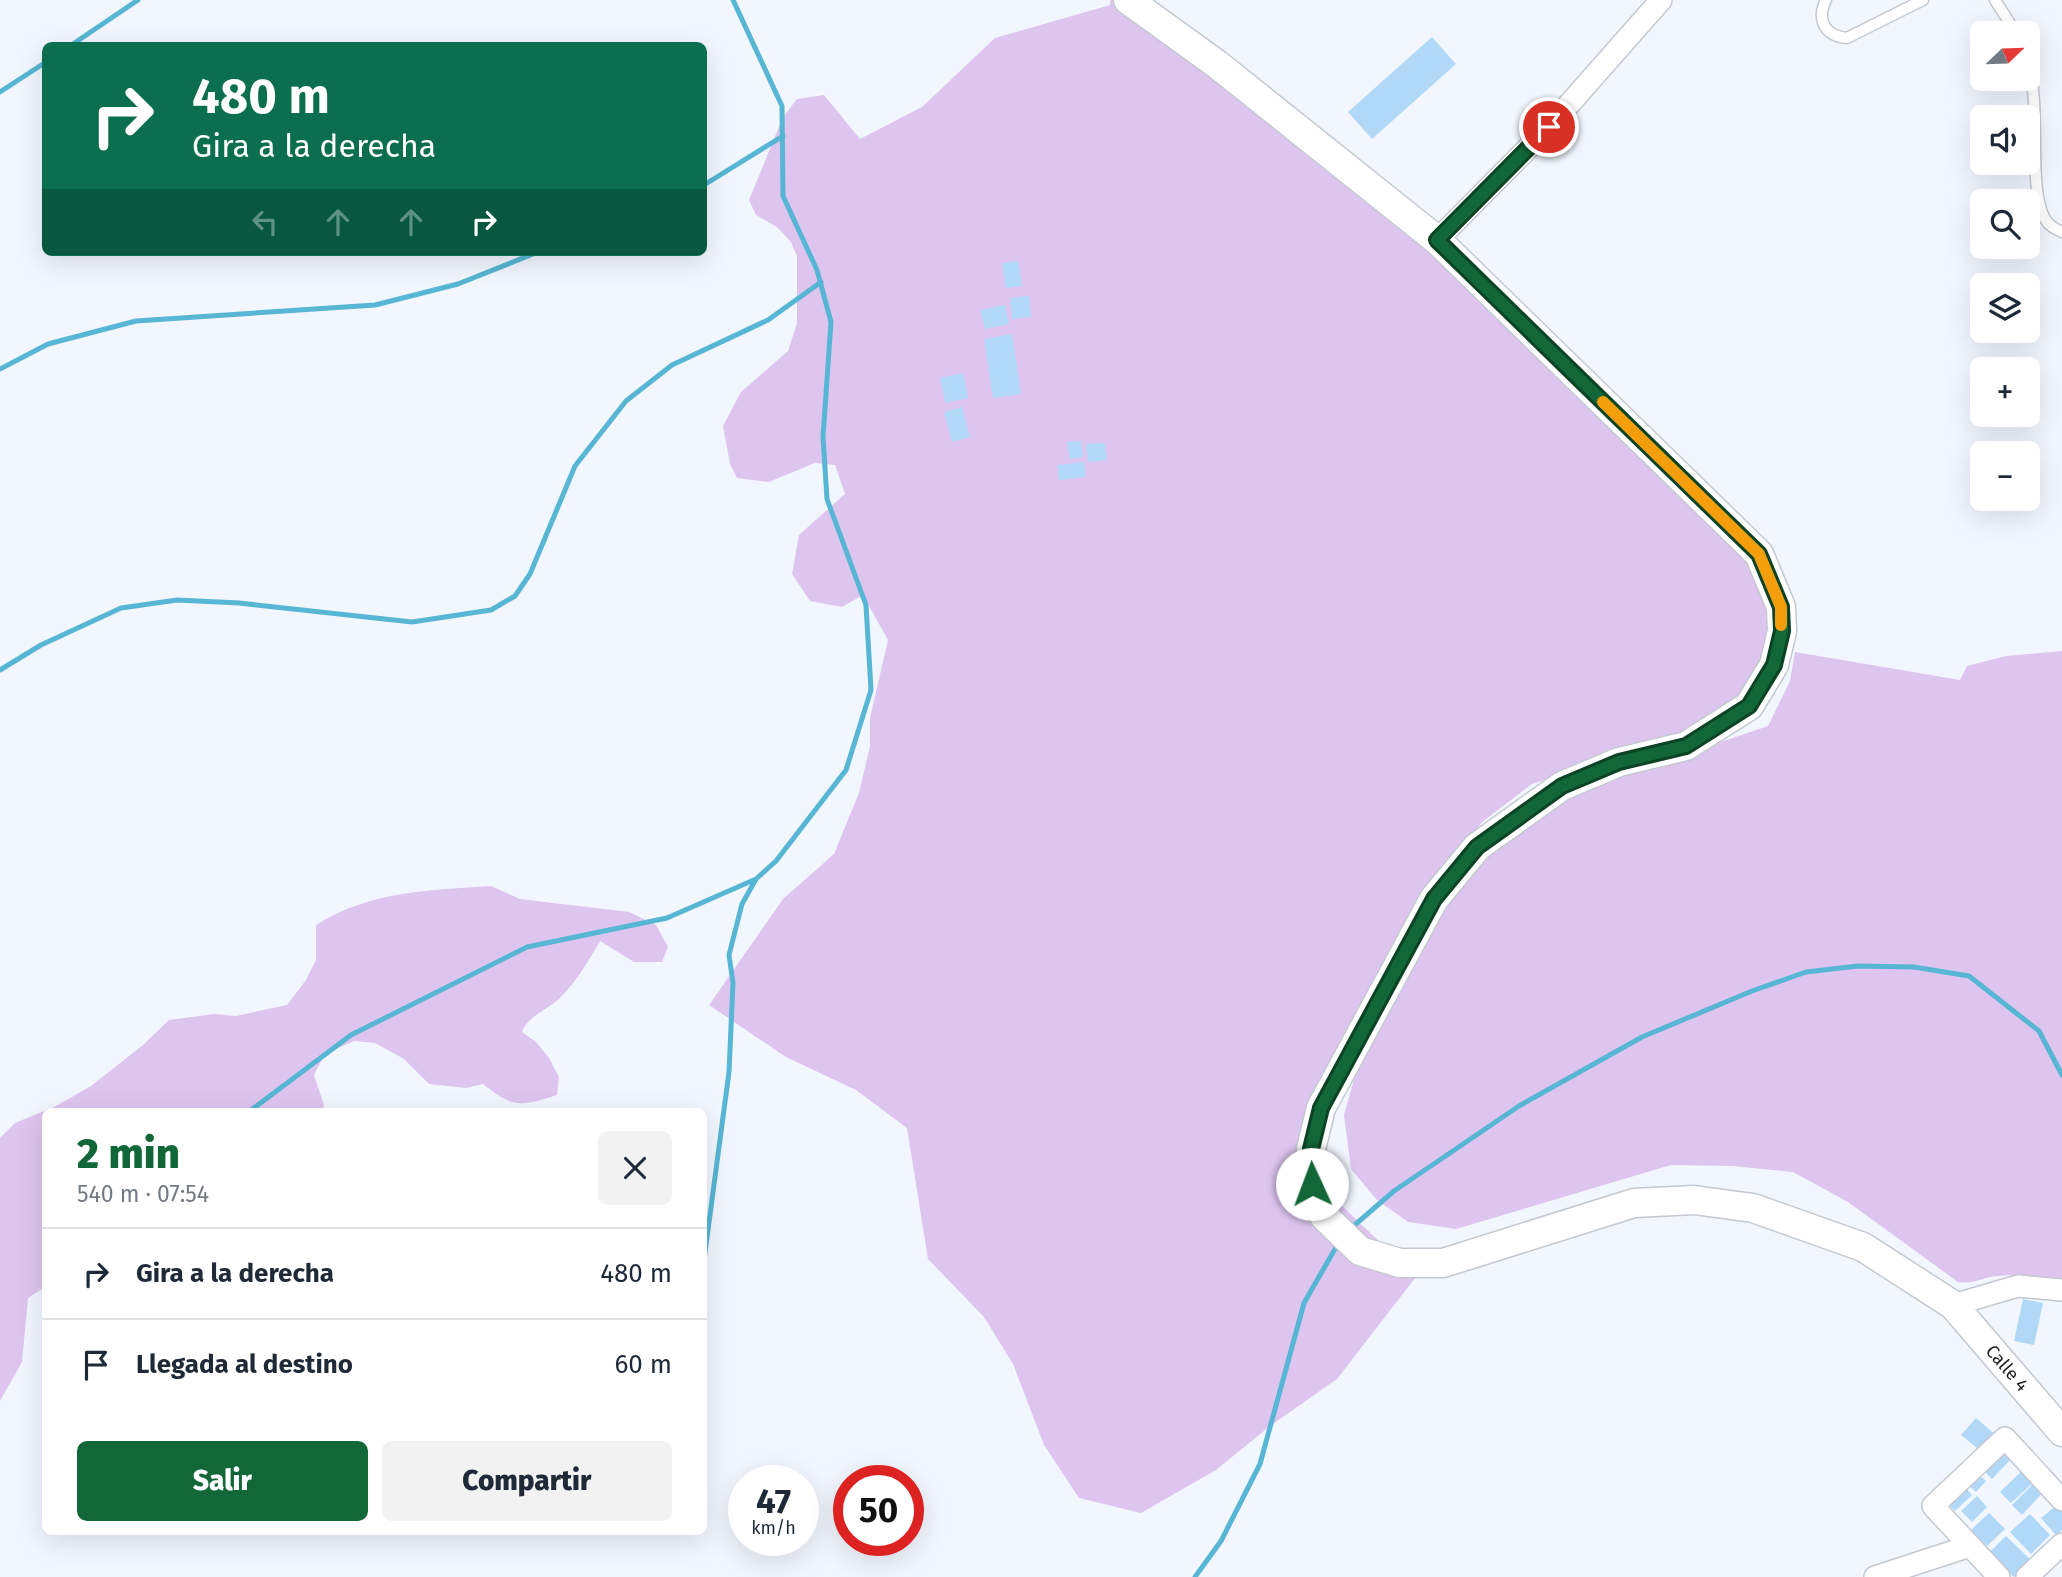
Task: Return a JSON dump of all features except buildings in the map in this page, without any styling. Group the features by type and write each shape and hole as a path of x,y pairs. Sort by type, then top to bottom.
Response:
{"main road":[{"name":"Calle 4","path":"1128,0 1218,65 1437,240 1759,554 1781,607 1782,631 1774,665 1749,706 1686,746 1619,762 1562,786 1477,847 1434,899 1321,1108 1311,1149 1312,1184 1324,1216 1360,1251 1400,1263 1443,1263 1634,1203 1706,1201 1753,1208 1863,1247 1953,1305 2062,1432"}],"street":[{"path":"1437,240 1549,127 1661,0"},
{"path":"1953,1305 2018,1286 2062,1290"},
{"path":"1999,1577 1933,1506 2005,1438 2062,1500"},
{"path":"2027,1577 2062,1544"},
{"path":"1875,1577 1970,1546"}],"lane":[{"path":"1826,0 1821,10 1824,26 1835,37 1847,38 1923,0"},
{"path":"1995,0 2008,21"},
{"path":"2035,91 2040,203 2048,223 2062,232"}],"shaded area":[{"path":"1110,0 1133,0 1566,366 1775,591 1779,625 1738,716 1532,784 1481,823 1406,929 1316,1146 1339,1203 1383,1245 1429,1260 1337,1379 1270,1426 1216,1470 1141,1513 1079,1498 1044,1445 1013,1364 984,1317 928,1259 907,1128 856,1090 786,1057 709,1005 783,899 834,854 859,793 870,746 870,718 888,640 863,595 842,607 810,601 792,574 799,535 845,494 835,465 815,463 769,482 737,478 730,464 723,426 741,392 788,351 797,323 797,256 791,242 777,227 756,215 749,200 783,117 797,99 824,95 860,139 922,107 995,38 1110,5"},
{"path":"2062,651 2062,1284 2018,1275 1958,1282 1848,1202 1793,1172 1733,1166 1671,1165 1456,1229 1408,1222 1377,1200 1351,1169 1344,1115 1357,1069 1449,903 1493,849 1541,803 1768,726 1790,681 1795,652 1960,680 1967,666 2006,656"},
{"path":"491,886 520,899 629,912 656,925 668,947 662,962 634,962 600,941 568,990 525,1026 522,1032 536,1042 559,1077 557,1095 534,1102 518,1103 502,1098 483,1084 466,1088 429,1084 404,1059 375,1043 354,1041 325,1054 314,1075 323,1108 51,1108 91,1086 143,1045 169,1020 214,1014 236,1016 287,1005 306,980 316,960 316,925 358,905 379,899 446,889"},
{"path":"42,1112 42,1289 28,1298 22,1362 0,1401 0,1138 15,1123"}],"waterway":[{"path":"76,42 138,0"},
{"path":"707,1237 729,1072 733,983 729,955 742,904 756,879 776,861 846,770 871,690 866,605 827,499 823,437 831,322 817,270 783,196 782,106 733,0"},
{"path":"0,92 42,65"},
{"path":"707,183 783,136"},
{"path":"0,369 48,344 136,321 375,305 458,284 528,256"},
{"path":"0,670 41,645 121,608 177,600 239,603 412,622 491,610 515,596 530,574 575,466 626,401 672,365 768,320 821,282"},
{"path":"254,1108 351,1035 527,947 667,918 756,879"},
{"path":"1350,1229 1394,1191 1519,1106 1642,1037 1752,991 1806,972 1858,966 1914,967 1969,976 2039,1031 2062,1075"},
{"path":"1195,1577 1221,1541 1260,1464 1304,1303 1339,1242"}],"slow traffic":[{"path":"1603,402 1759,554 1781,607 1781,625"}],"route":[{"path":"1312,1184 1311,1149 1321,1108 1434,899 1477,847 1562,786 1619,762 1686,746 1749,706 1774,665 1782,631 1781,607 1759,554 1437,240 1549,127"}]}
